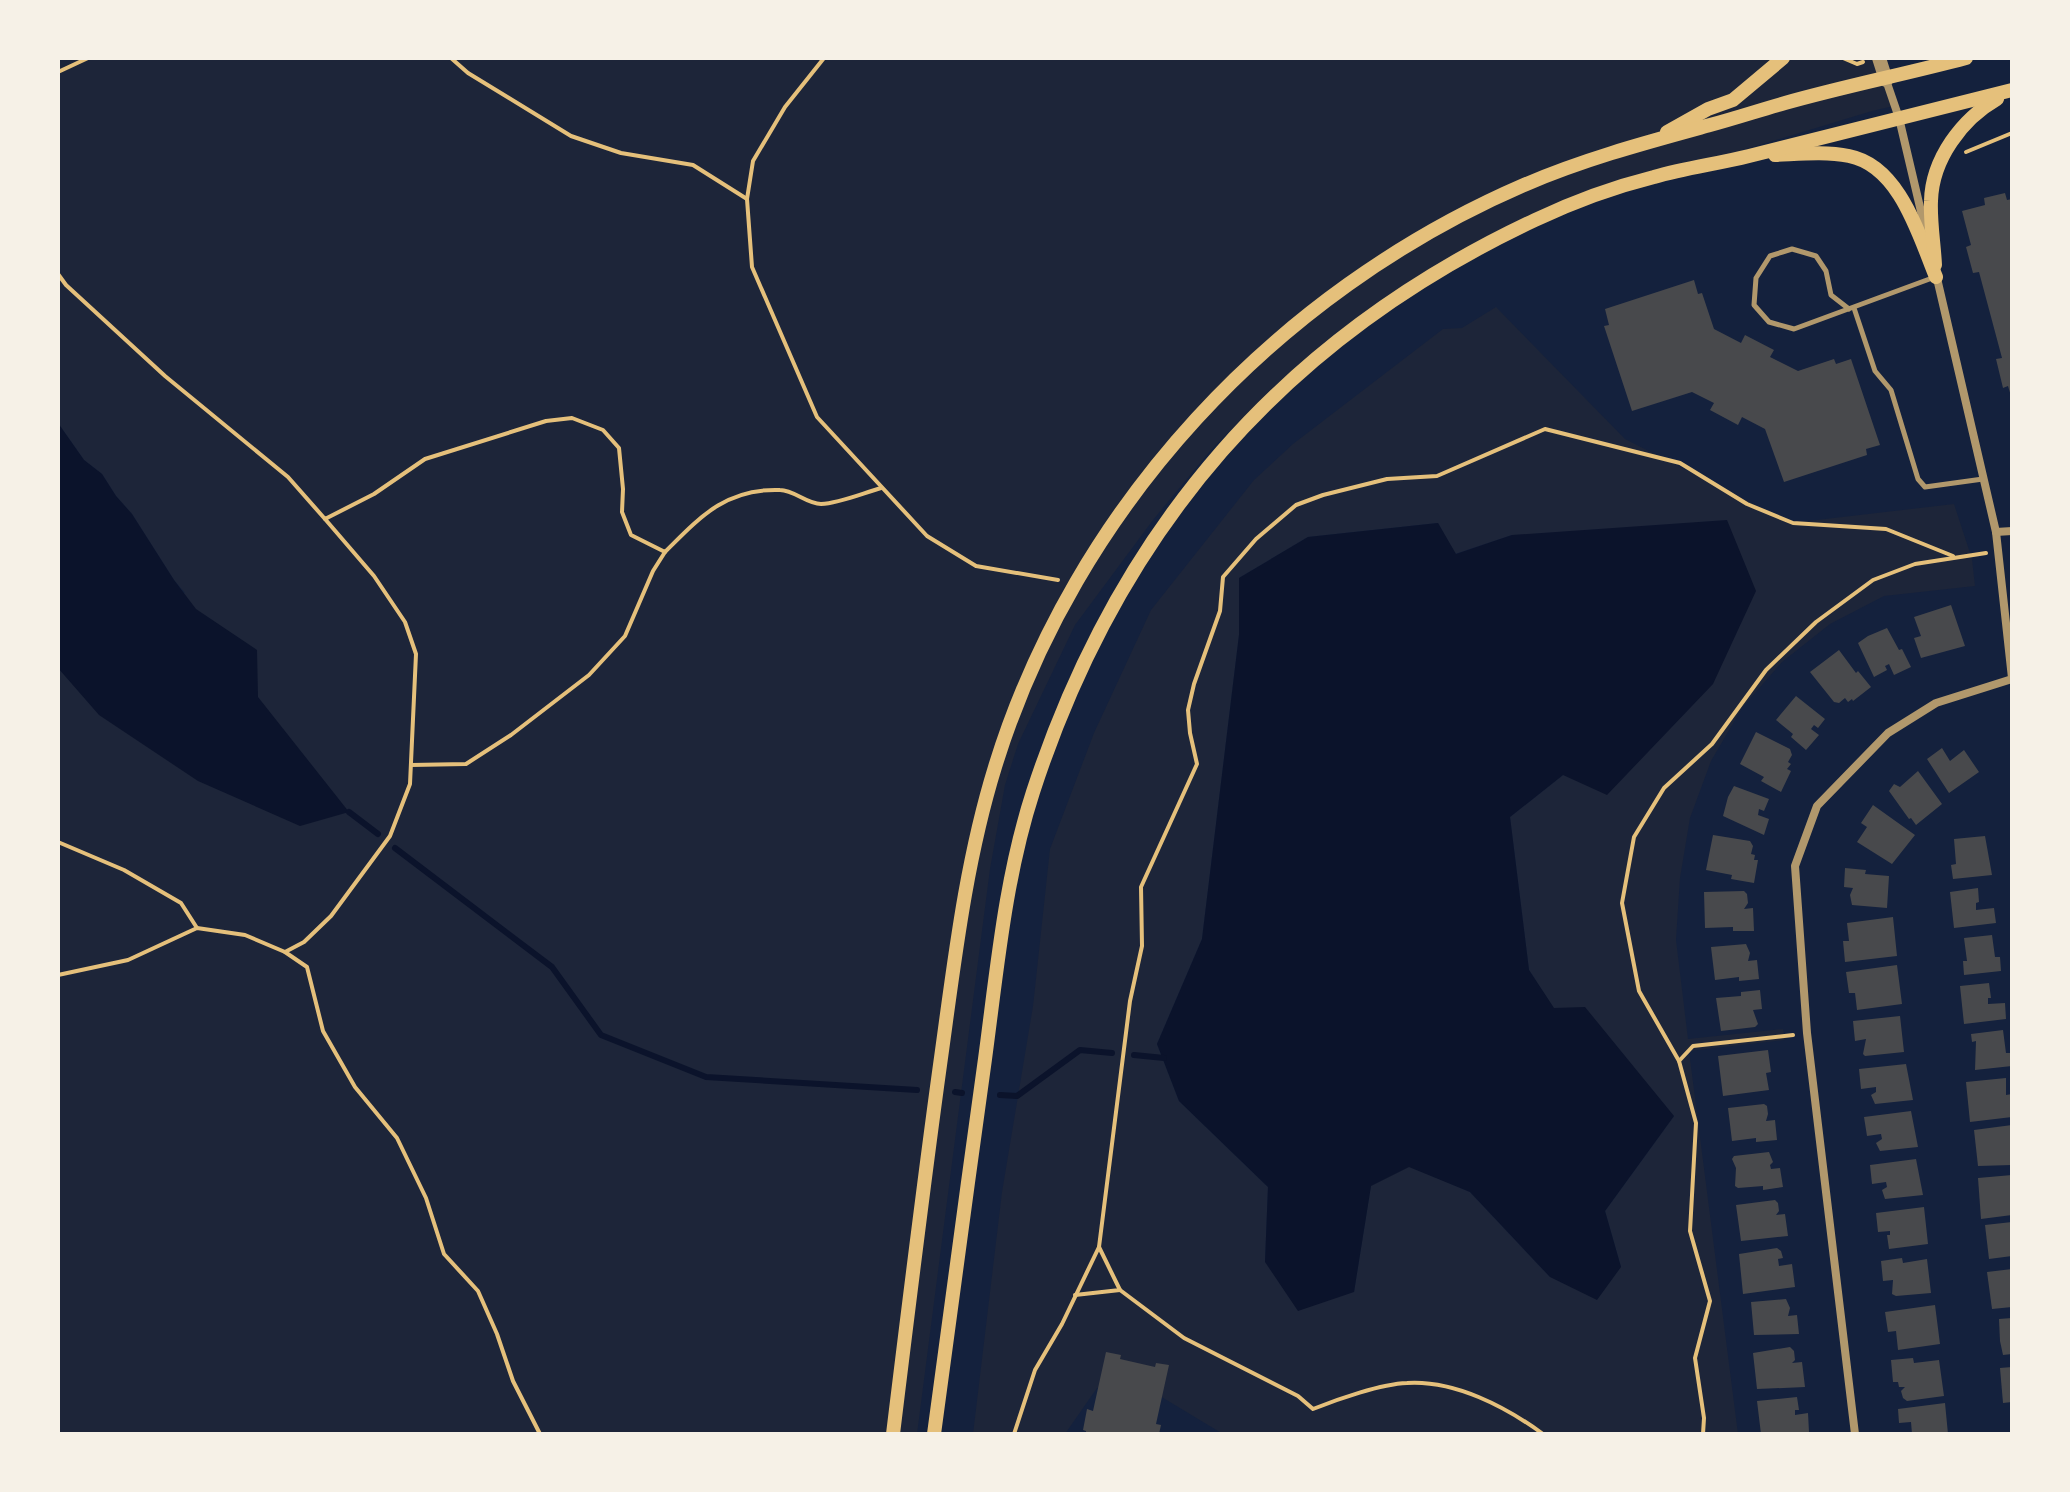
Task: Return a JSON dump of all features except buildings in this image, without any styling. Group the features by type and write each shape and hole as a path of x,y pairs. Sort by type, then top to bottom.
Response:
{"main road":[{"path":"1649,142 1708,109 1733,100 1783,58"},
{"path":"893,1434 952,977 974,845 988,789 1011,720 1045,642 1076,583 1122,512 1179,438 1233,380 1323,301 1422,236 1492,199 1563,169 1649,142 1787,102 1966,58"},
{"path":"934,1434 1005,914 1032,795 1074,682 1131,573 1200,473 1284,386 1381,307 1430,275 1537,219 1653,177 2012,90"},
{"path":"1936,277 1931,201 1934,179 1948,146 1981,108 2012,90"},
{"path":"1747,156 1822,153 1852,156 1868,164 1888,180 1904,206 1936,277"}],"street":[{"path":"1855,1434 1807,1033 1795,866 1817,806 1888,733 1936,703 2012,678 1996,532 1899,118 1879,58"},
{"path":"1996,532 2012,531"}],"lane":[{"path":"1936,277 1851,309 1794,329 1769,322 1754,305 1756,278 1770,256 1792,249 1816,256 1826,271 1831,295 1851,309 1875,371 1891,390 1918,479 1925,487 1983,479"}],"path":[{"path":"58,72 88,58"},
{"path":"451,58 468,73 571,136 621,153 693,165 747,199"},
{"path":"824,58 785,107 753,161 747,199 752,267 817,417 927,536 976,566 1076,583"},
{"path":"1948,146 1967,152 2012,133"},
{"path":"58,274 66,285 165,376 288,477 374,576 405,622 416,654 410,784 390,836 331,916 304,942 285,952"},
{"path":"325,519 374,494 425,459 546,421 572,418 603,430 619,448 622,512 631,535 665,552"},
{"path":"1014,1434 1035,1370 1099,1247 1130,1001 1142,946 1141,887 1197,764 1188,710 1220,611 1223,577 1256,539 1296,505 1387,479 1437,476 1545,429 1680,463 1747,504 1793,523 1886,529 1953,556"},
{"path":"411,765 466,764 511,735 589,675 625,636 653,571 665,552 699,517 720,502 745,493 783,490 819,504 881,488"},
{"path":"1703,1434 1704,1418 1695,1358 1710,1301 1690,1231 1696,1123 1679,1061 1639,991 1622,903 1634,837 1664,788 1712,744 1766,670 1816,622 1873,580 1915,564 1953,556 1999,552"},
{"path":"58,842 124,870 181,903 197,928"},
{"path":"58,975 128,960 197,928 245,935 285,952 307,967 323,1031 355,1087 397,1138 426,1198 444,1254 478,1291 513,1381 540,1434"},
{"path":"1679,1061 1693,1046 1807,1033"},
{"path":"1099,1247 1120,1290 1184,1338 1298,1396 1313,1409 1334,1400 1405,1383 1433,1384 1501,1405 1543,1434"},
{"path":"1075,1295 1120,1290"}],"shaded area":[{"path":"58,58 1873,58 1898,105 1594,195 1434,267 1336,333 1269,391 1210,451 1153,520 1075,625 1018,744 1005,785 990,869 917,1434 58,1434 58,574 185,593 132,514 102,474 84,460 58,423"},
{"path":"1496,307 1625,439 1791,523 1954,504 1972,559 1975,586 1884,596 1830,624 1782,662 1742,708 1711,761 1690,818 1680,878 1676,940 1688,1039 1783,1029 1785,1040 1689,1051 1738,1434 1223,1434 1145,1387 1097,1388 1065,1434 973,1434 1002,1192 1033,1006 1050,849 1094,733 1151,610 1254,480 1293,444 1443,329 1462,328","holes":["1438,523 1455,554 1512,535 1563,775 1510,817 1529,970 1554,1009 1674,1116 1605,1211 1621,1267 1550,1277 1470,1192 1409,1166 1371,1185 1354,1292 1265,1262 1268,1187 1179,1101 1157,1044 1202,939 1239,635 1239,578 1308,537"]},
{"path":"58,423 84,460 102,474 132,514 196,609 257,650 258,697 349,812 300,826 198,781 99,715 58,668"},
{"path":"1727,520 1756,591 1713,684 1607,795 1563,775 1510,817 1529,970 1554,1008 1585,1007 1674,1116 1605,1211 1621,1267 1597,1300 1550,1277 1470,1192 1409,1167 1371,1186 1354,1292 1298,1311 1265,1262 1268,1187 1179,1101 1157,1044 1202,939 1239,635 1239,578 1308,537 1438,523 1456,554 1512,535"}],"waterway":[{"path":"349,812 378,834"},
{"path":"395,848 552,967 601,1035 706,1077 917,1090"},
{"path":"1000,1095 1017,1096 1080,1050 1112,1053"},
{"path":"1134,1055 1164,1058"},
{"path":"955,1092 962,1093"}]}
